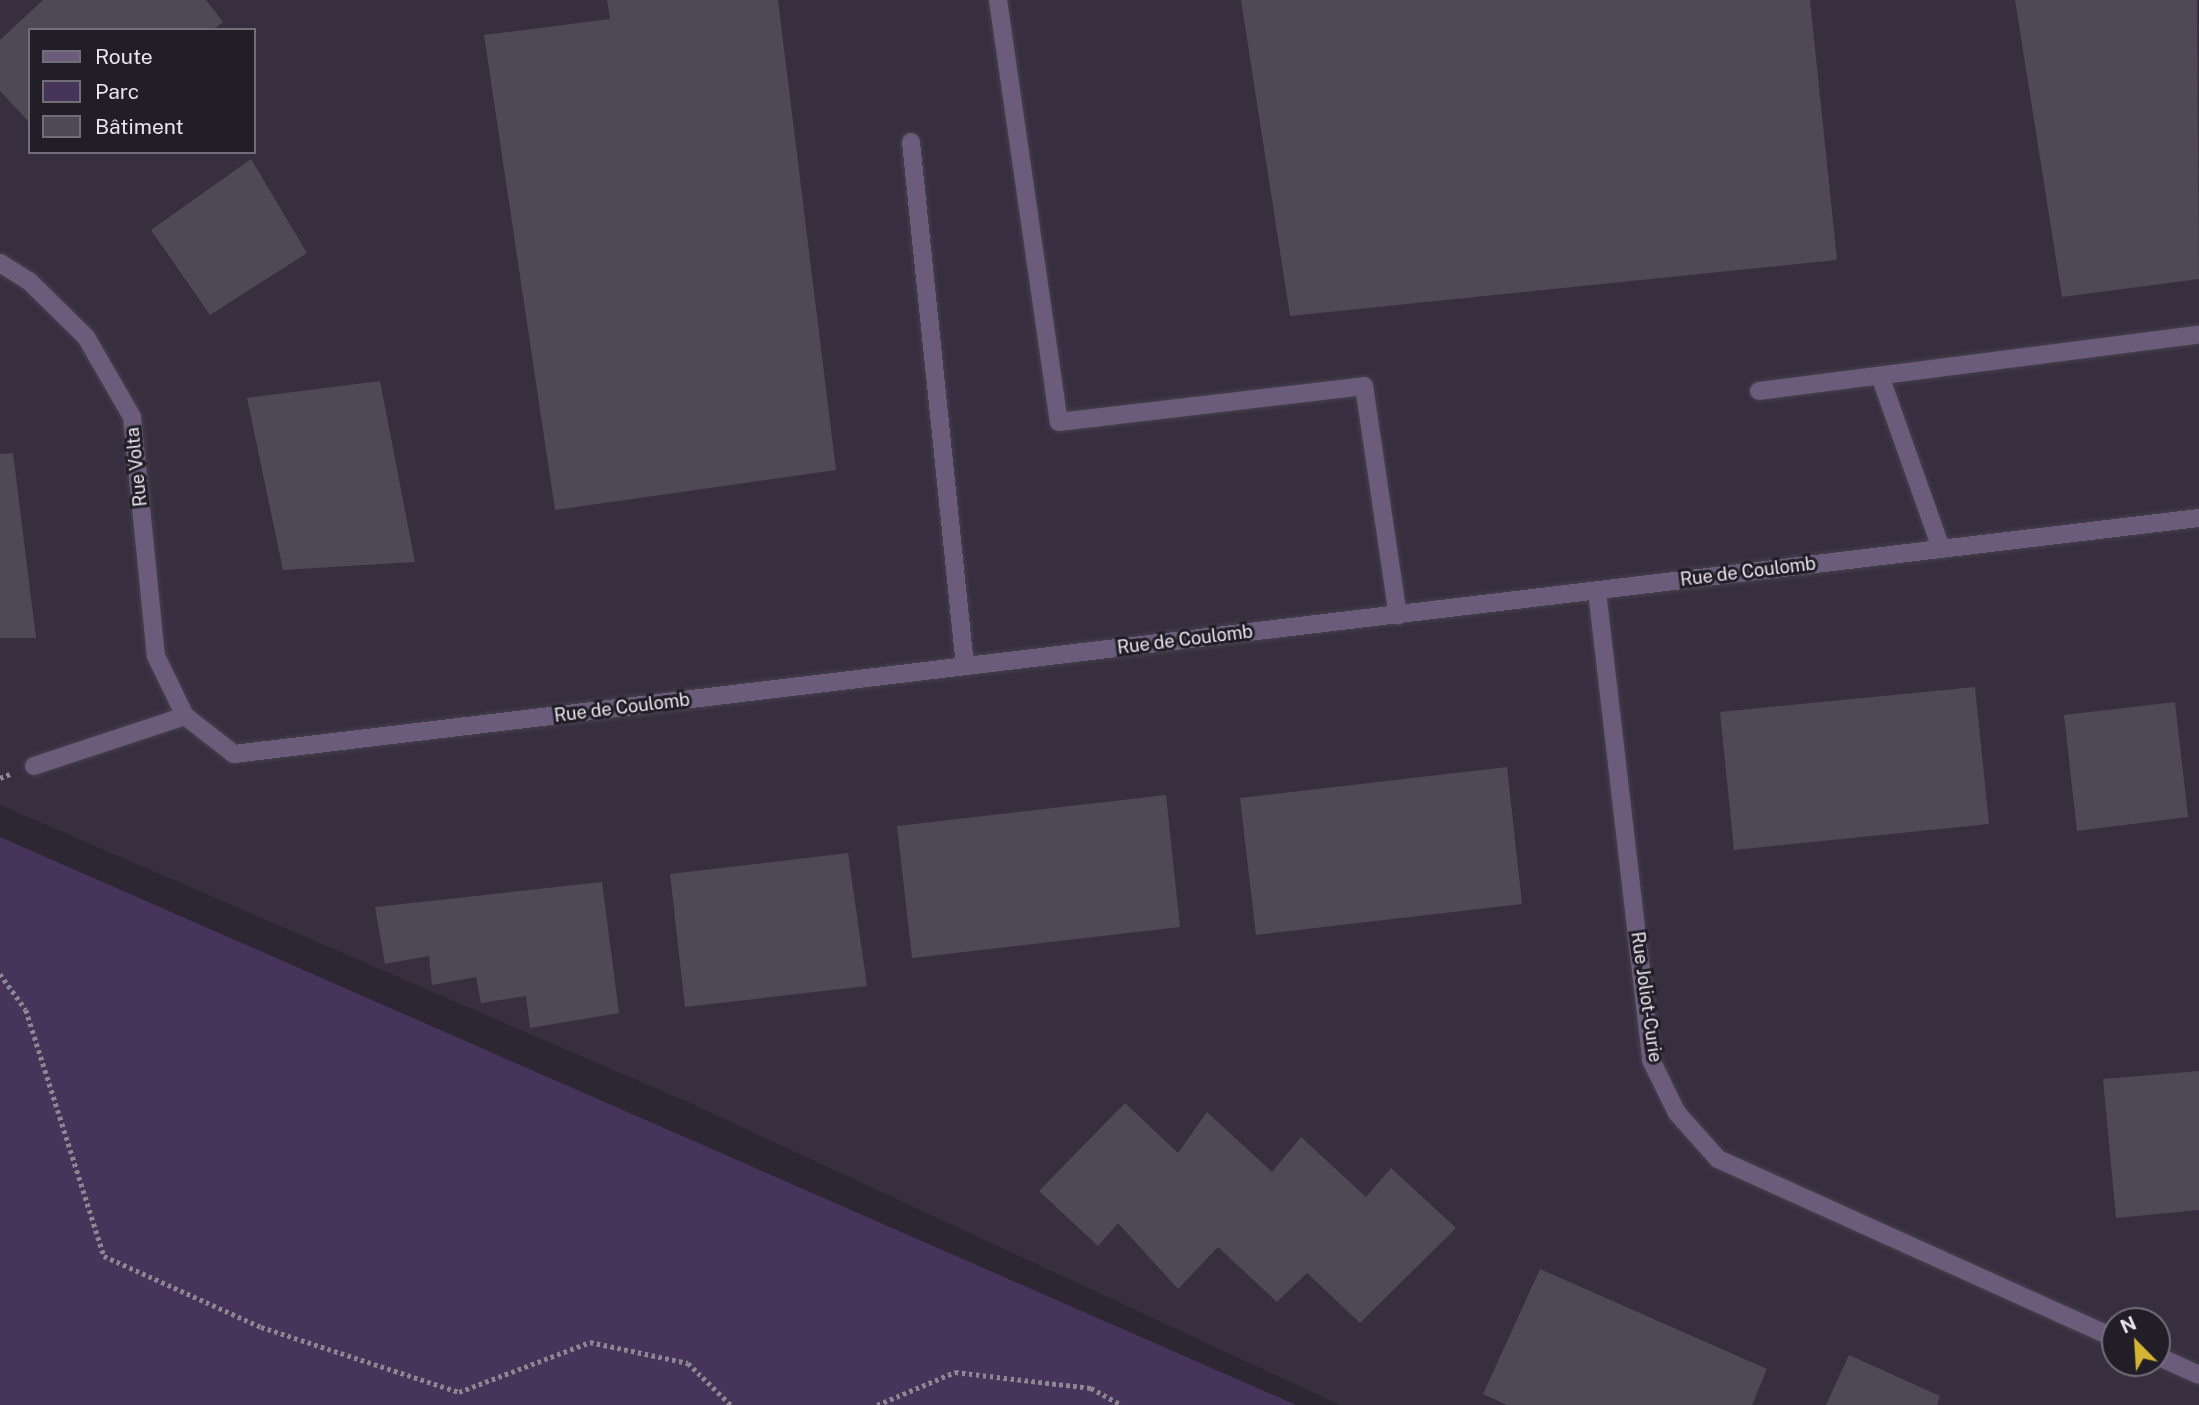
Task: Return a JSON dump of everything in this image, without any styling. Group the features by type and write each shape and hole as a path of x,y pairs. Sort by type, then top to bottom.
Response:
{"street":[{"path":"998,0 1059,422 1364,386 1398,615"},
{"path":"911,142 965,666"},
{"name":"Rue Volta","path":"0,263 29,281 86,337 132,417 156,656 185,716"},
{"path":"1759,391 2199,335"},
{"path":"1880,376 1941,548"},
{"name":"Rue de Coulomb","path":"185,716 234,754 2199,518"},
{"name":"Rue Joliot-Curie","path":"1597,590 1651,1060 1676,1113 1718,1159 2101,1332"},
{"path":"34,765 185,716"},
{"path":"2171,1362 2199,1375"}],"path":[{"path":"0,974 26,1010 104,1256 261,1327 460,1392 590,1342 688,1363 731,1405"},
{"path":"877,1405 955,1372 1091,1388 1122,1405"}],"shaded area":[{"path":"0,0 2199,0 2199,1405 1340,1405 692,1104 0,805"}],"green space":[{"path":"0,837 1296,1405 0,1405"}],"building":[{"path":"43,0 206,0 223,22 216,28 28,28 28,121 0,91 0,40"},
{"path":"607,0 778,0 836,470 555,510 484,35 610,19"},
{"path":"1241,0 1810,0 1837,260 1290,316"},
{"path":"2015,0 2197,0 2199,279 2062,297"},
{"path":"251,159 307,253 210,315 151,230"},
{"path":"380,381 415,562 283,570 247,398"},
{"path":"13,453 36,638 0,638 0,454"},
{"path":"1975,687 1989,824 1734,850 1720,712"},
{"path":"2175,702 2188,817 2077,831 2064,715"},
{"path":"1507,767 1522,904 1256,935 1240,798"},
{"path":"1166,795 1180,927 912,958 897,826"},
{"path":"848,853 867,986 685,1007 670,874"},
{"path":"602,882 619,1013 530,1028 526,996 481,1003 476,977 432,985 429,956 385,964 375,907"},
{"path":"2199,1071 2199,1210 2116,1218 2103,1079"},
{"path":"1125,1103 1178,1153 1207,1112 1272,1172 1301,1137 1366,1197 1391,1168 1456,1228 1360,1323 1307,1273 1277,1302 1218,1247 1178,1289 1118,1223 1098,1246 1039,1191"},
{"path":"1540,1269 1767,1369 1752,1405 1507,1405 1483,1394"},
{"path":"1849,1355 1940,1396 1937,1405 1826,1405"}]}
